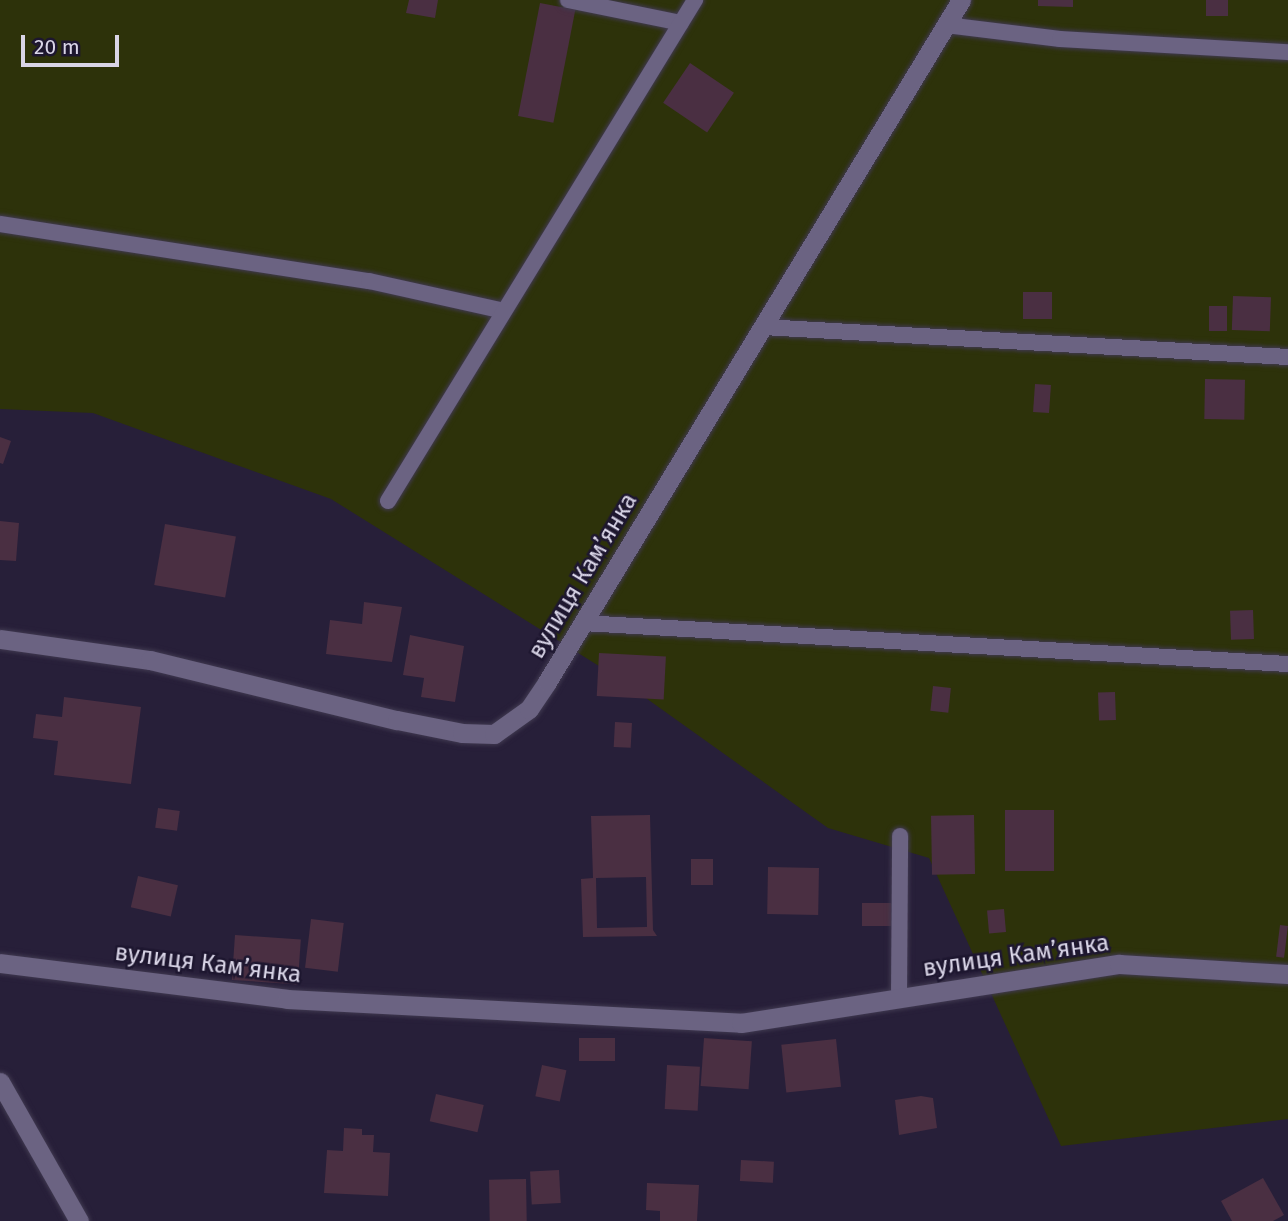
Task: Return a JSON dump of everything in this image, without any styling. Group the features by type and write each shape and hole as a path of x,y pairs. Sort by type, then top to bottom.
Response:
{"street":[{"name":"вулиця Камʼянка","path":"0,639 150,660 397,720 462,733 494,734 529,709 961,0"},
{"name":"вулиця Камʼянка","path":"0,963 286,999 741,1023 1119,964 1288,974"},
{"path":"0,1082 79,1221"}],"lane":[{"path":"568,0 681,23"},
{"path":"388,501 695,0"},
{"path":"946,25 1060,39 1288,52"},
{"path":"0,224 369,281 504,311"},
{"path":"763,327 1288,357"},
{"path":"583,623 1288,664"},
{"path":"899,998 900,836"}],"green space":[{"path":"0,0 1288,0 1288,1119 1061,1146 929,858 828,828 615,676 331,499 93,413 0,409"}],"building":[{"path":"409,0 438,0 435,18 406,13"},
{"path":"1038,0 1073,0 1073,7 1038,6"},
{"path":"1206,0 1228,0 1228,16 1206,16"},
{"path":"540,3 575,10 553,123 518,116"},
{"path":"690,63 734,93 707,132 663,103"},
{"path":"1023,292 1052,292 1052,319 1023,319"},
{"path":"1233,296 1271,297 1270,331 1232,330"},
{"path":"1209,306 1227,306 1227,331 1209,331"},
{"path":"1205,379 1245,380 1244,420 1204,419"},
{"path":"1035,384 1051,385 1049,413 1033,412"},
{"path":"0,437 11,441 3,464 0,463"},
{"path":"0,521 19,523 16,561 0,560"},
{"path":"165,524 236,537 225,598 154,585"},
{"path":"364,602 402,607 392,662 326,654 330,620 362,624"},
{"path":"1253,610 1254,639 1231,640 1230,611"},
{"path":"410,635 464,646 455,702 421,697 424,678 403,675"},
{"path":"599,653 666,657 664,699 597,696"},
{"path":"933,686 951,688 948,713 930,711"},
{"path":"1115,692 1116,720 1099,721 1098,693"},
{"path":"64,697 141,707 131,784 54,775 58,741 33,738 36,714 62,717"},
{"path":"615,722 632,723 631,748 614,747"},
{"path":"158,808 180,811 177,831 155,828"},
{"path":"1005,810 1054,810 1054,871 1005,871"},
{"path":"650,815 653,930 657,936 583,937 581,879 593,878 591,816","holes":["646,877 647,927 597,928 596,878"]},
{"path":"974,815 975,874 932,875 931,816"},
{"path":"691,859 713,859 713,885 691,885"},
{"path":"768,867 819,868 818,915 767,914"},
{"path":"138,876 178,885 171,916 131,907"},
{"path":"862,903 891,903 891,926 862,926"},
{"path":"1004,909 1006,932 989,933 987,910"},
{"path":"311,919 344,923 338,972 305,968"},
{"path":"1280,925 1288,926 1284,958 1276,957"},
{"path":"235,935 301,940 298,984 232,980"},
{"path":"579,1038 615,1038 615,1061 579,1061"},
{"path":"704,1038 752,1041 749,1089 701,1086"},
{"path":"836,1039 841,1087 786,1092 781,1045"},
{"path":"542,1065 566,1070 560,1101 535,1096"},
{"path":"667,1065 700,1067 698,1111 665,1109"},
{"path":"436,1094 484,1105 477,1132 430,1121"},
{"path":"921,1096 933,1098 937,1128 899,1135 895,1100"},
{"path":"344,1128 362,1129 362,1135 374,1135 373,1152 390,1153 388,1196 324,1193 327,1150 343,1151"},
{"path":"741,1160 774,1162 773,1183 740,1181"},
{"path":"559,1170 561,1203 532,1204 530,1172"},
{"path":"1263,1178 1284,1215 1273,1221 1232,1221 1221,1201"},
{"path":"526,1179 527,1221 490,1221 489,1180"},
{"path":"647,1183 699,1185 697,1221 660,1221 660,1211 646,1210"}]}
